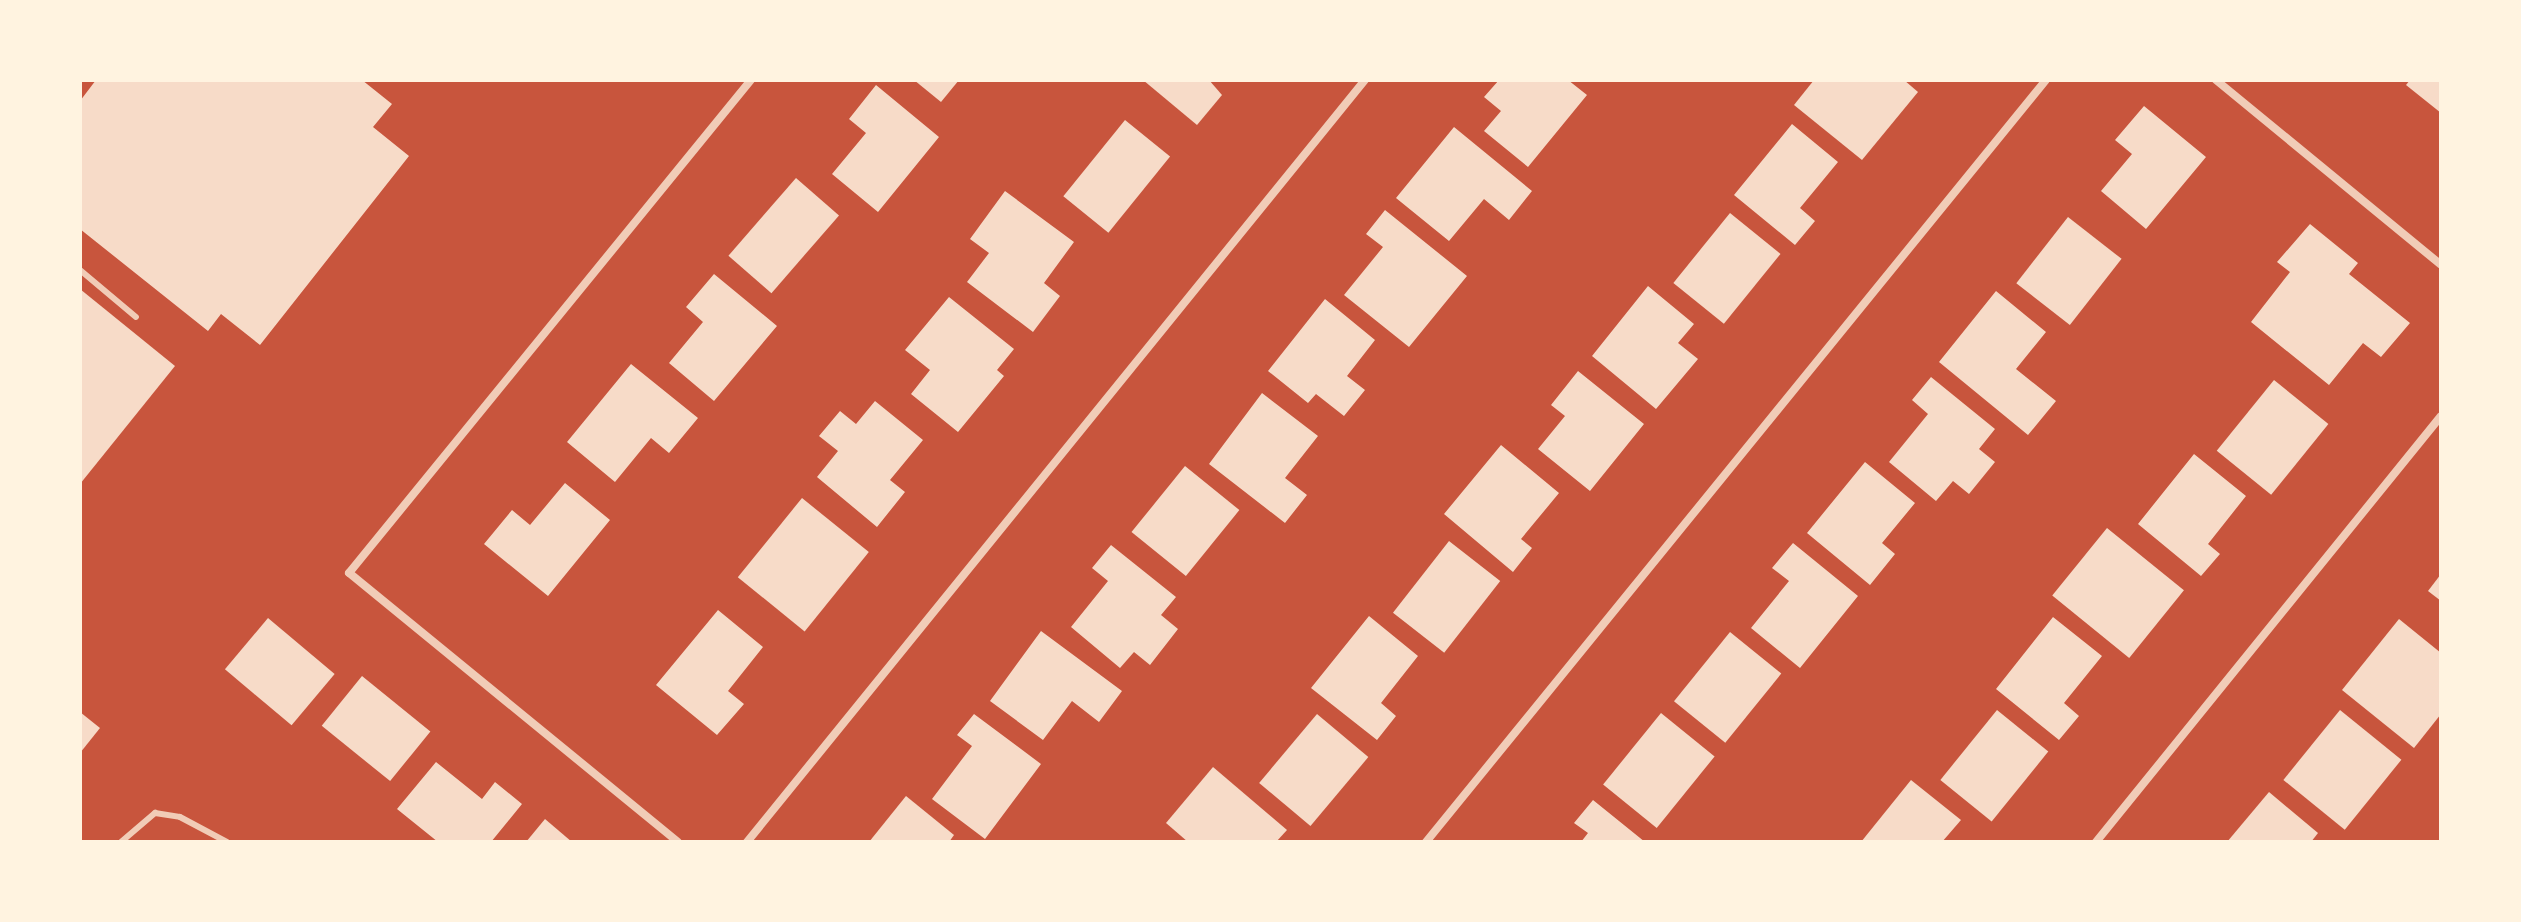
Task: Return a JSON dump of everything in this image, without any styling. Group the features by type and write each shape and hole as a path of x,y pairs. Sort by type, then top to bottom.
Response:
{"street":[{"path":"678,842 349,573 751,80"},
{"path":"747,842 1365,80"},
{"path":"1426,842 2046,80"},
{"path":"2216,80 2441,265"},
{"path":"2096,842 2441,416"}],"lane":[{"path":"80,270 136,317"},
{"path":"121,842 155,813 180,817 227,842"}],"building":[{"path":"96,80 362,80 392,104 373,127 409,156 260,345 221,314 208,331 80,229 80,101"},
{"path":"914,80 959,80 941,102"},
{"path":"1143,80 1209,80 1222,95 1197,125"},
{"path":"1499,80 1568,80 1587,95 1528,167 1484,131 1501,111 1484,97"},
{"path":"1814,80 1904,80 1918,92 1862,160 1794,105"},
{"path":"2410,80 2441,80 2441,113 2406,85"},
{"path":"876,85 939,137 878,212 832,174 866,133 849,119"},
{"path":"2144,106 2206,157 2146,229 2101,191 2132,154 2115,140"},
{"path":"1125,120 1170,157 1108,233 1063,196"},
{"path":"1792,124 1838,162 1800,208 1815,221 1795,245 1734,195"},
{"path":"1454,127 1532,191 1509,220 1484,199 1449,241 1396,198"},
{"path":"796,178 839,215 771,293 728,256"},
{"path":"1005,191 1074,242 1044,283 1060,296 1033,332 967,282 989,253 970,239"},
{"path":"1385,210 1467,276 1409,347 1344,295 1383,247 1366,234"},
{"path":"1730,213 1781,254 1724,324 1673,283"},
{"path":"2068,217 2122,259 2070,325 2016,283"},
{"path":"2310,224 2358,263 2349,274 2410,323 2381,357 2363,343 2329,385 2251,322 2290,272 2277,262"},
{"path":"714,274 777,326 714,401 669,363 703,322 686,307"},
{"path":"1648,286 1694,324 1678,343 1698,359 1656,409 1592,356"},
{"path":"80,289 175,366 80,484"},
{"path":"1996,291 2046,332 2016,369 2056,401 2028,435 1939,362"},
{"path":"949,297 1014,349 997,370 1004,376 958,432 911,394 930,370 905,350"},
{"path":"1325,299 1375,340 1347,376 1365,390 1344,416 1316,394 1308,403 1268,371"},
{"path":"631,364 698,418 669,453 651,438 615,482 567,442"},
{"path":"1578,371 1644,424 1590,491 1538,449 1565,416 1551,405"},
{"path":"1931,377 1995,429 1979,449 1995,462 1969,494 1953,481 1936,501 1889,462 1928,414 1912,400"},
{"path":"2274,380 2328,424 2271,495 2217,451"},
{"path":"1262,393 1318,436 1285,478 1307,495 1285,523 1209,464"},
{"path":"875,401 923,440 890,480 905,492 877,527 817,477 838,451 819,436 840,411 856,424"},
{"path":"1501,445 1559,493 1521,539 1532,548 1513,572 1444,514"},
{"path":"2194,454 2246,496 2208,544 2220,554 2201,576 2138,524"},
{"path":"1865,462 1915,503 1882,543 1895,554 1870,585 1807,533"},
{"path":"1185,466 1239,510 1186,576 1132,532"},
{"path":"565,483 610,520 548,596 484,544 512,510 530,525"},
{"path":"802,498 869,552 805,631 738,577"},
{"path":"2107,528 2184,590 2129,658 2052,596"},
{"path":"1449,541 1500,581 1444,653 1393,613"},
{"path":"1793,543 1858,596 1800,668 1751,628 1789,581 1772,568"},
{"path":"1111,545 1176,597 1161,615 1178,629 1150,665 1134,652 1120,668 1071,627 1108,581 1092,568"},
{"path":"2441,574 2441,601 2428,591"},
{"path":"718,610 763,647 728,691 744,704 717,735 656,685"},
{"path":"1369,616 1418,656 1381,703 1396,716 1377,740 1311,688"},
{"path":"2053,617 2102,656 2064,703 2079,716 2059,740 1996,689"},
{"path":"268,618 335,674 292,725 225,669"},
{"path":"2399,619 2441,653 2441,714 2414,748 2342,690"},
{"path":"1041,631 1122,691 1099,722 1072,701 1043,740 990,701"},
{"path":"1730,632 1781,674 1725,743 1674,701"},
{"path":"362,676 430,731 390,781 322,726"},
{"path":"1997,710 2048,752 1992,821 1940,780"},
{"path":"2340,710 2401,760 2345,830 2283,780"},
{"path":"80,712 100,728 80,753"},
{"path":"1661,713 1715,756 1657,828 1603,784"},
{"path":"974,714 1041,764 985,839 932,799 972,746 957,735"},
{"path":"1317,714 1368,757 1310,826 1259,783"},
{"path":"436,762 482,799 495,782 522,804 491,842 438,842 397,809"},
{"path":"1213,767 1287,830 1276,842 1188,842 1166,823"},
{"path":"1911,780 1961,820 1942,842 1861,842"},
{"path":"2269,792 2318,833 2311,842 2227,842"},
{"path":"906,796 954,835 949,842 869,842"},
{"path":"1593,800 1645,842 1581,842 1588,833 1574,823"},
{"path":"545,819 572,842 526,842"}]}
